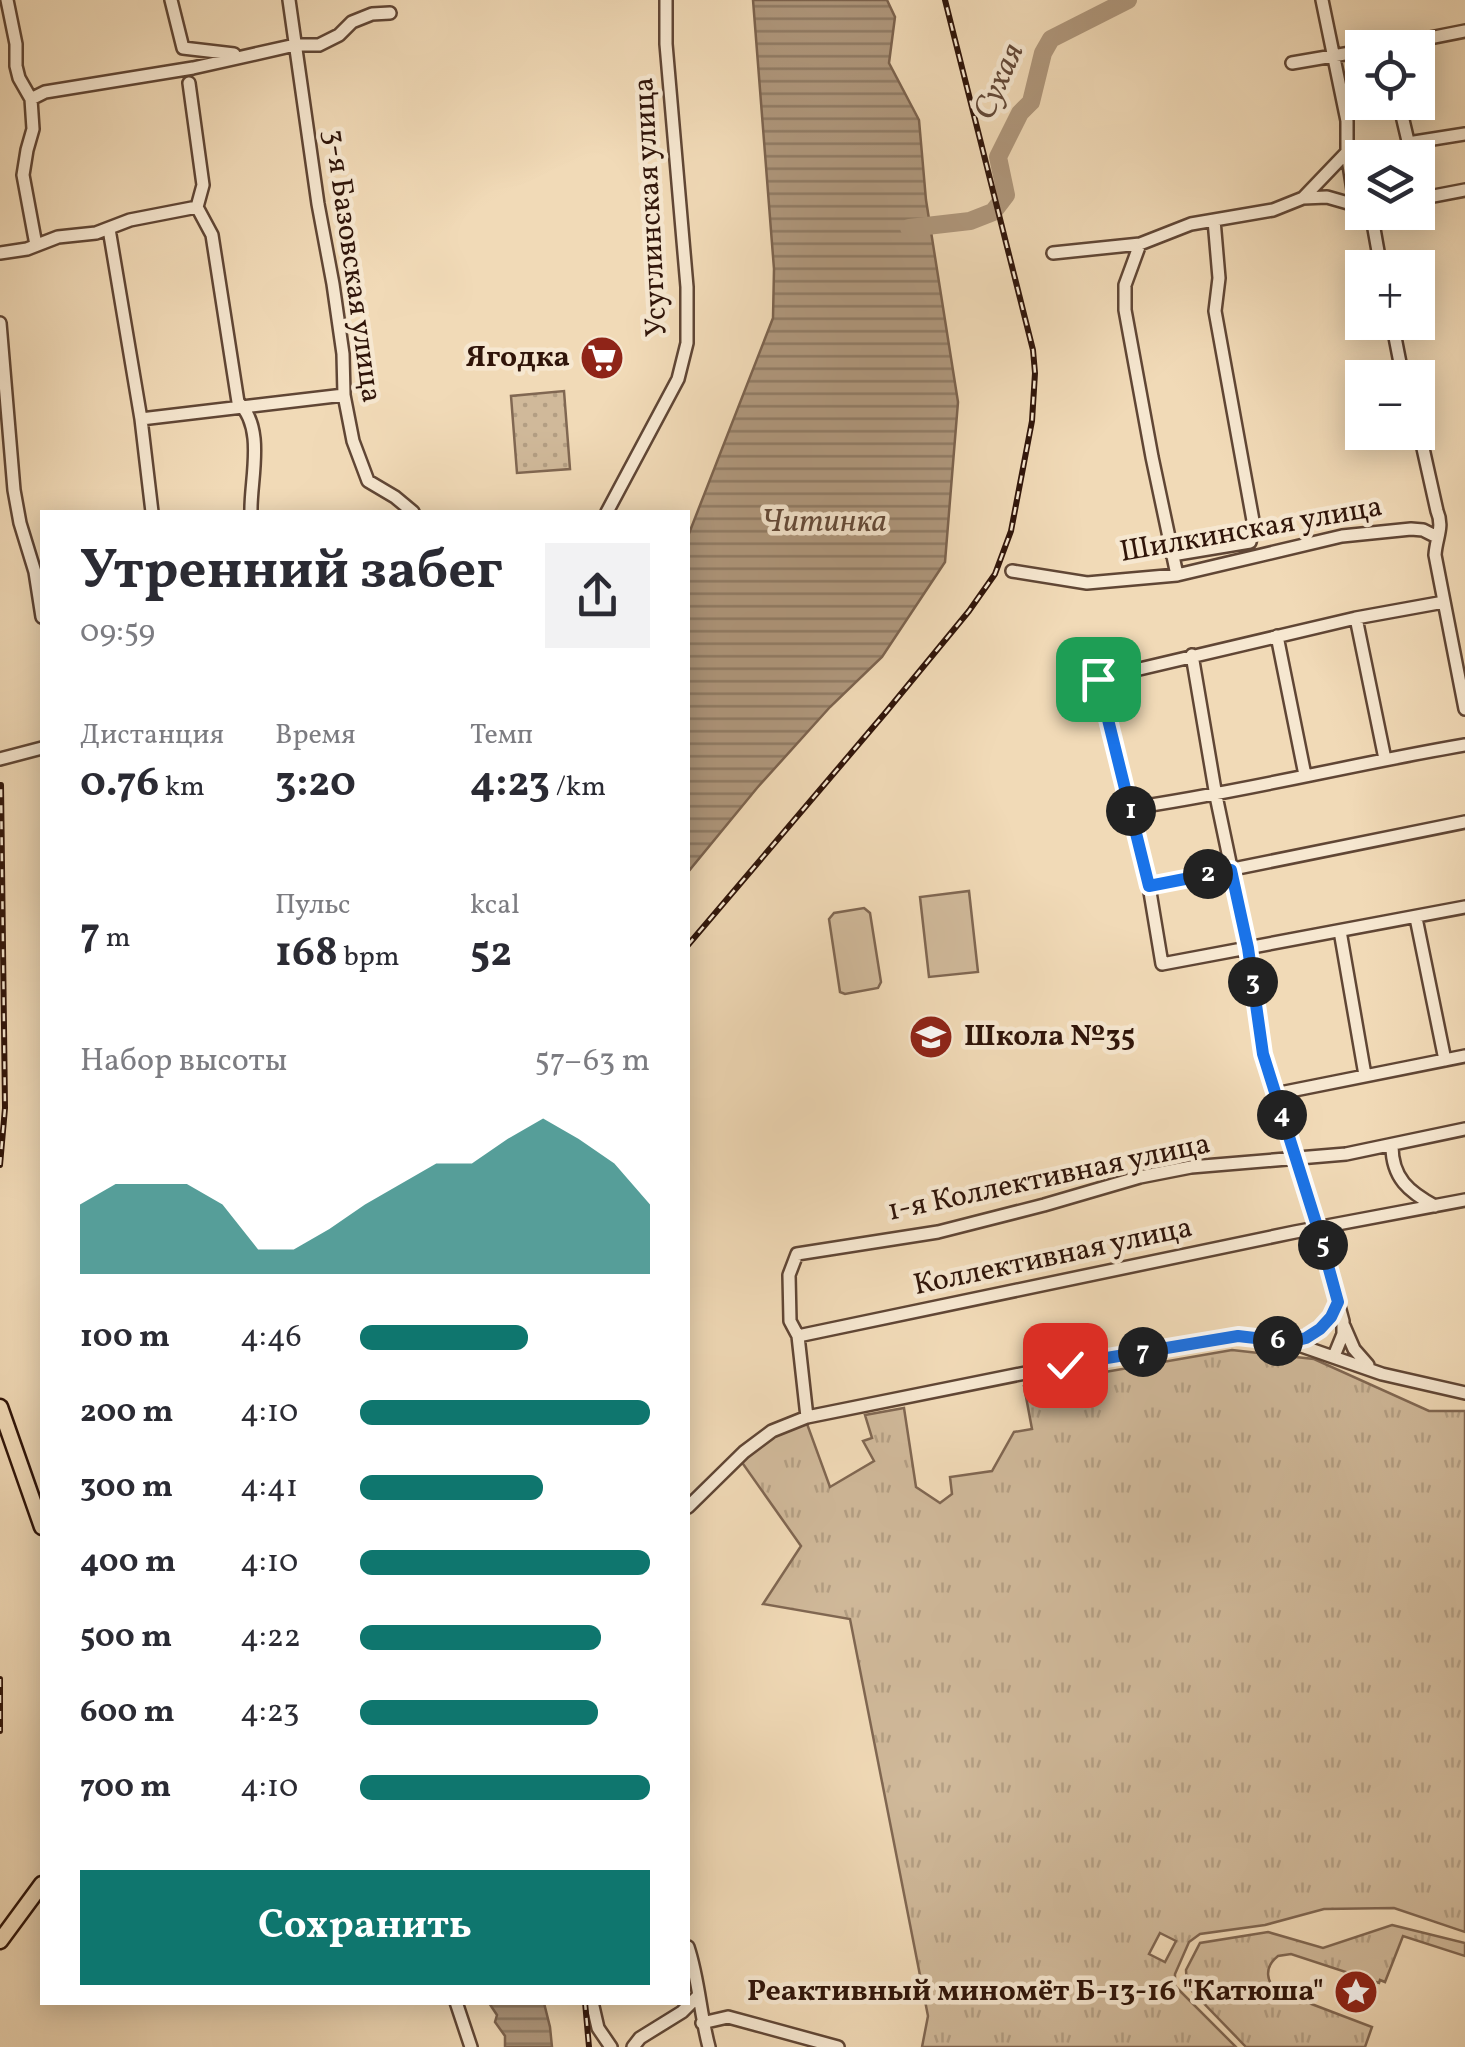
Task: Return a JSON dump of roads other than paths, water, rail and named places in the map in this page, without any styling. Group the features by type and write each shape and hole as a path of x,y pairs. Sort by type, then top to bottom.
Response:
{"main road":[{"path":"0,1407 40,1521"},
{"path":"0,1941 40,1887"}],"street":[{"path":"7,0 16,66 31,100 33,129 24,174 36,246"},
{"path":"172,0 183,48 242,56"},
{"name":"3-я Базовская улица","path":"289,0 318,204 334,284 344,394 353,440 368,482 395,496 411,510"},
{"name":"Усуглинская улица","path":"608,510 678,379 687,342 666,0"},
{"path":"1322,0 1347,122 1346,140"},
{"path":"31,100 45,92 192,68 296,45 319,45 340,35 352,22 372,14 390,13"},
{"path":"1435,36 1465,30"},
{"path":"1292,63 1345,54"},
{"path":"189,83 204,186 198,208 212,235 238,402 248,411 256,460 251,510"},
{"path":"1427,140 1465,134"},
{"path":"1303,198 1345,153"},
{"path":"1435,195 1465,190"},
{"path":"1053,253 1140,244 1191,224 1274,210 1303,198 1345,202"},
{"path":"0,253 58,237 108,230 130,220 198,208"},
{"path":"1172,555 1250,542 1254,526 1215,311 1219,278 1214,220"},
{"path":"108,230 141,419 152,510"},
{"path":"1140,244 1125,285 1126,310 1177,574"},
{"path":"0,323 14,490 40,604"},
{"path":"141,419 344,394"},
{"path":"1423,450 1441,520 1435,555 1465,709"},
{"name":"Шилкинская улица","path":"1012,571 1088,582 1177,574 1342,536 1412,529 1437,537"},
{"path":"1444,602 1356,618 1098,679 1149,886 1162,964 1465,907"},
{"path":"1356,618 1385,759"},
{"path":"1277,636 1306,775"},
{"path":"1192,655 1248,948 1263,1054 1343,1321 1354,1348 1375,1371"},
{"path":"1130,808 1216,796 1465,745"},
{"path":"0,759 40,749"},
{"path":"1149,886 1465,822"},
{"path":"1416,918 1445,1060"},
{"path":"1340,932 1365,1075"},
{"path":"1275,1094 1465,1056"},
{"name":"1-я Коллективная улица","path":"798,1336 790,1321 789,1275 797,1254 938,1232 1140,1177 1191,1167 1346,1154 1465,1129"},
{"path":"1392,1146 1396,1169 1406,1188 1435,1206"},
{"name":"Коллективная улица","path":"798,1336 1465,1200"},
{"path":"1290,1342 1320,1329 1338,1302"},
{"path":"1334,1356 1343,1334 1343,1321"},
{"path":"798,1336 807,1417"},
{"path":"690,1506 744,1452 772,1431 807,1417 1062,1365 1238,1336 1290,1342 1407,1381 1465,1393"},
{"path":"690,1953 698,1976 702,2023 709,2047"},
{"path":"690,2004 698,1996"},
{"path":"457,2005 471,2047"},
{"path":"593,2005 598,2028 611,2047"},
{"path":"633,2047 689,2005"},
{"path":"702,2023 728,2017 838,2047"}],"water":[{"name":"Читинка","path":"753,0 887,0 895,17 889,63 919,120 926,200 958,402 945,562 882,657 830,707 690,870 690,531 773,318 774,269"},
{"path":"490,2005 544,2005 552,2047 505,2047 505,2036 495,2022 497,2015"}],"waterway":[{"name":"Сухая","path":"909,228 970,221 993,212 1006,195 998,157 1020,113 1031,102 1043,53 1051,39 1128,0"}],"railway":[{"path":"690,943 969,611 995,574 1011,531 1032,421 1033,350 945,0"},
{"path":"0,1165 5,1108 1,785"},
{"path":"0,1679 0,1731"},
{"path":"585,2005 589,2047"}],"place":[{"name":"Ягодка","path":"602,358"},
{"name":"Школа №35","path":"931,1037"},
{"name":"Реактивный миномёт Б-13-16 \"Катюша\"","path":"1356,1992"}]}
